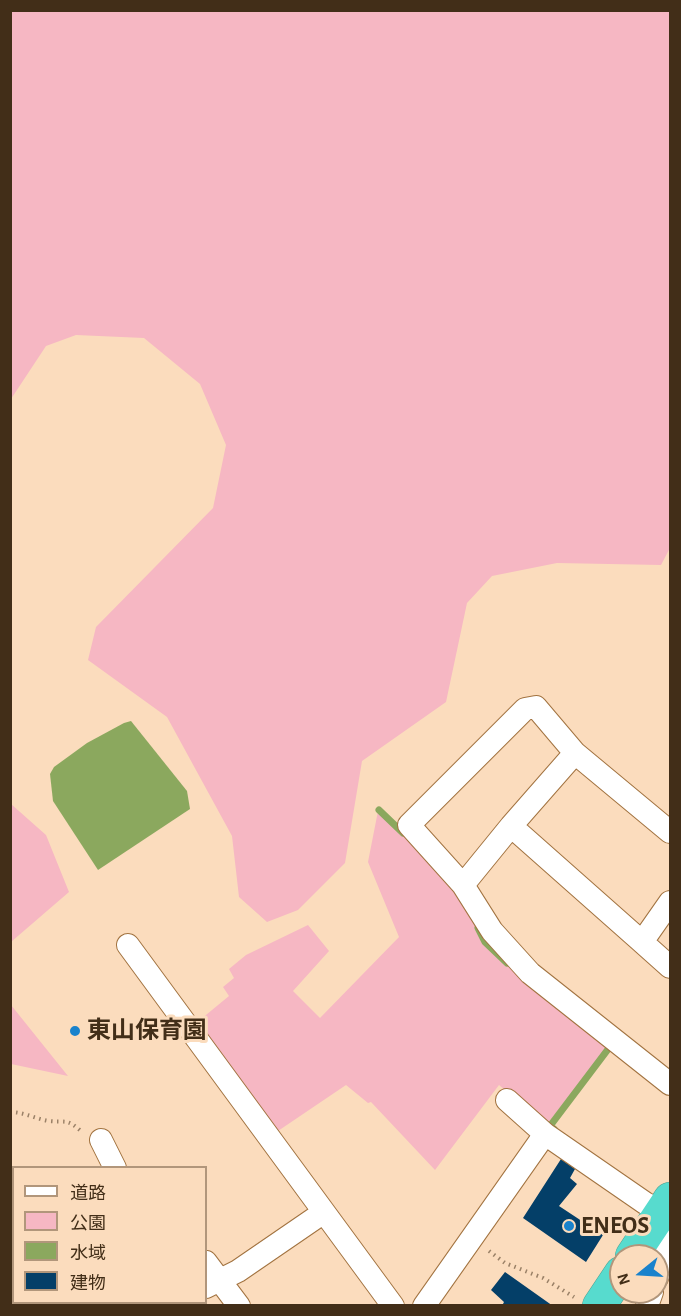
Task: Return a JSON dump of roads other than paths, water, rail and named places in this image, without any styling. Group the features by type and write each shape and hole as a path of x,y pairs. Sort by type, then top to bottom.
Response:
{"highway":[{"path":"640,1244 662,1212"},
{"path":"589,1303 609,1284"}],"street":[{"path":"670,832 575,753 536,706 525,709 409,825 463,885 492,931 530,973 670,1084"},
{"path":"463,885 575,753"},
{"path":"511,826 670,967"},
{"path":"642,942 670,902"},
{"path":"128,945 310,1184 324,1212 393,1305"},
{"path":"507,1100 545,1134 645,1203 662,1212 665,1244"},
{"path":"424,1305 545,1134"},
{"path":"94,1139 115,1166"},
{"path":"213,1284 238,1271 324,1212"},
{"path":"207,1265 213,1284 239,1305"}],"water":[{"path":"131,721 187,791 190,809 98,870 53,801 50,774 54,767 87,743"}],"waterway":[{"path":"379,810 403,833"},
{"path":"478,928 485,942 507,963"},
{"path":"554,1129 550,1126 612,1044"}],"place":[{"name":"東山保育園","path":"75,1031"},
{"name":"ENEOS","path":"569,1226"}]}
